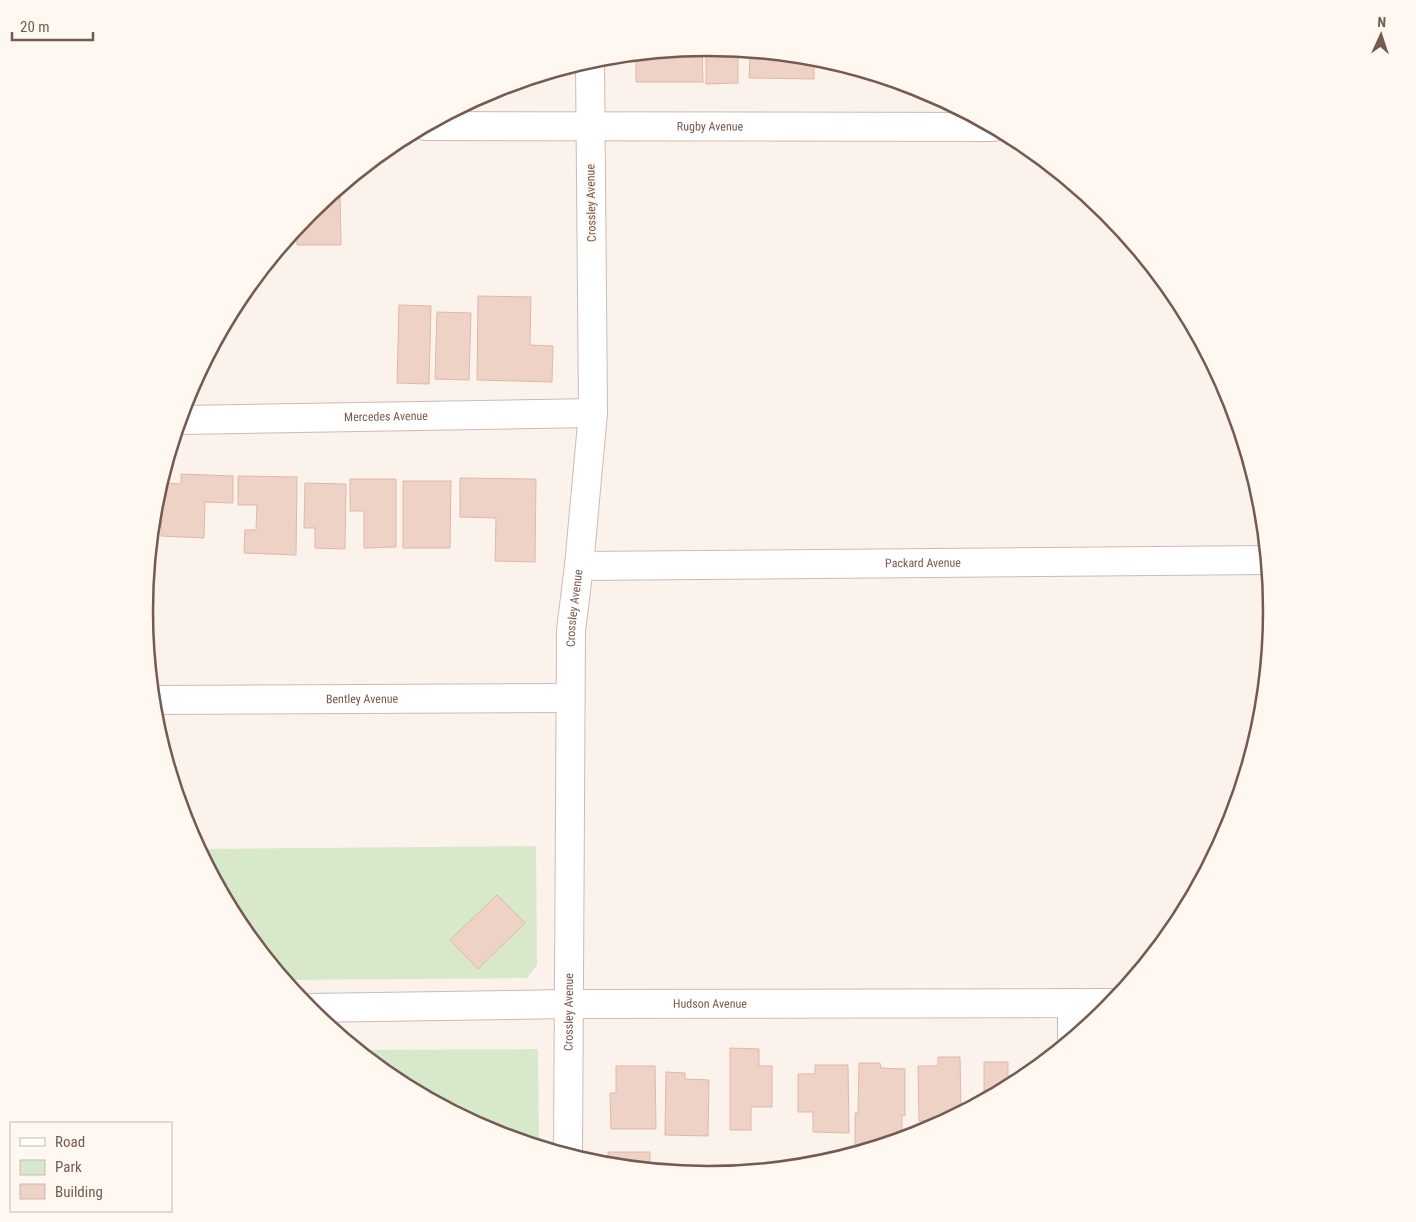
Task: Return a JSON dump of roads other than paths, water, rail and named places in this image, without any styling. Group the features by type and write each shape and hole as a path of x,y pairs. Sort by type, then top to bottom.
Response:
{"street":[{"name":"Crossley Avenue","path":"568,1148 570,630 579,566 593,413 590,69"},
{"name":"Rugby Avenue","path":"440,126 978,127"},
{"name":"Mercedes Avenue","path":"188,420 593,413"},
{"name":"Packard Avenue","path":"579,566 1260,560"},
{"name":"Bentley Avenue","path":"161,700 570,698"},
{"path":"1072,1003 1072,1030"},
{"name":"Hudson Avenue","path":"321,1008 568,1004 1100,1003"}]}
